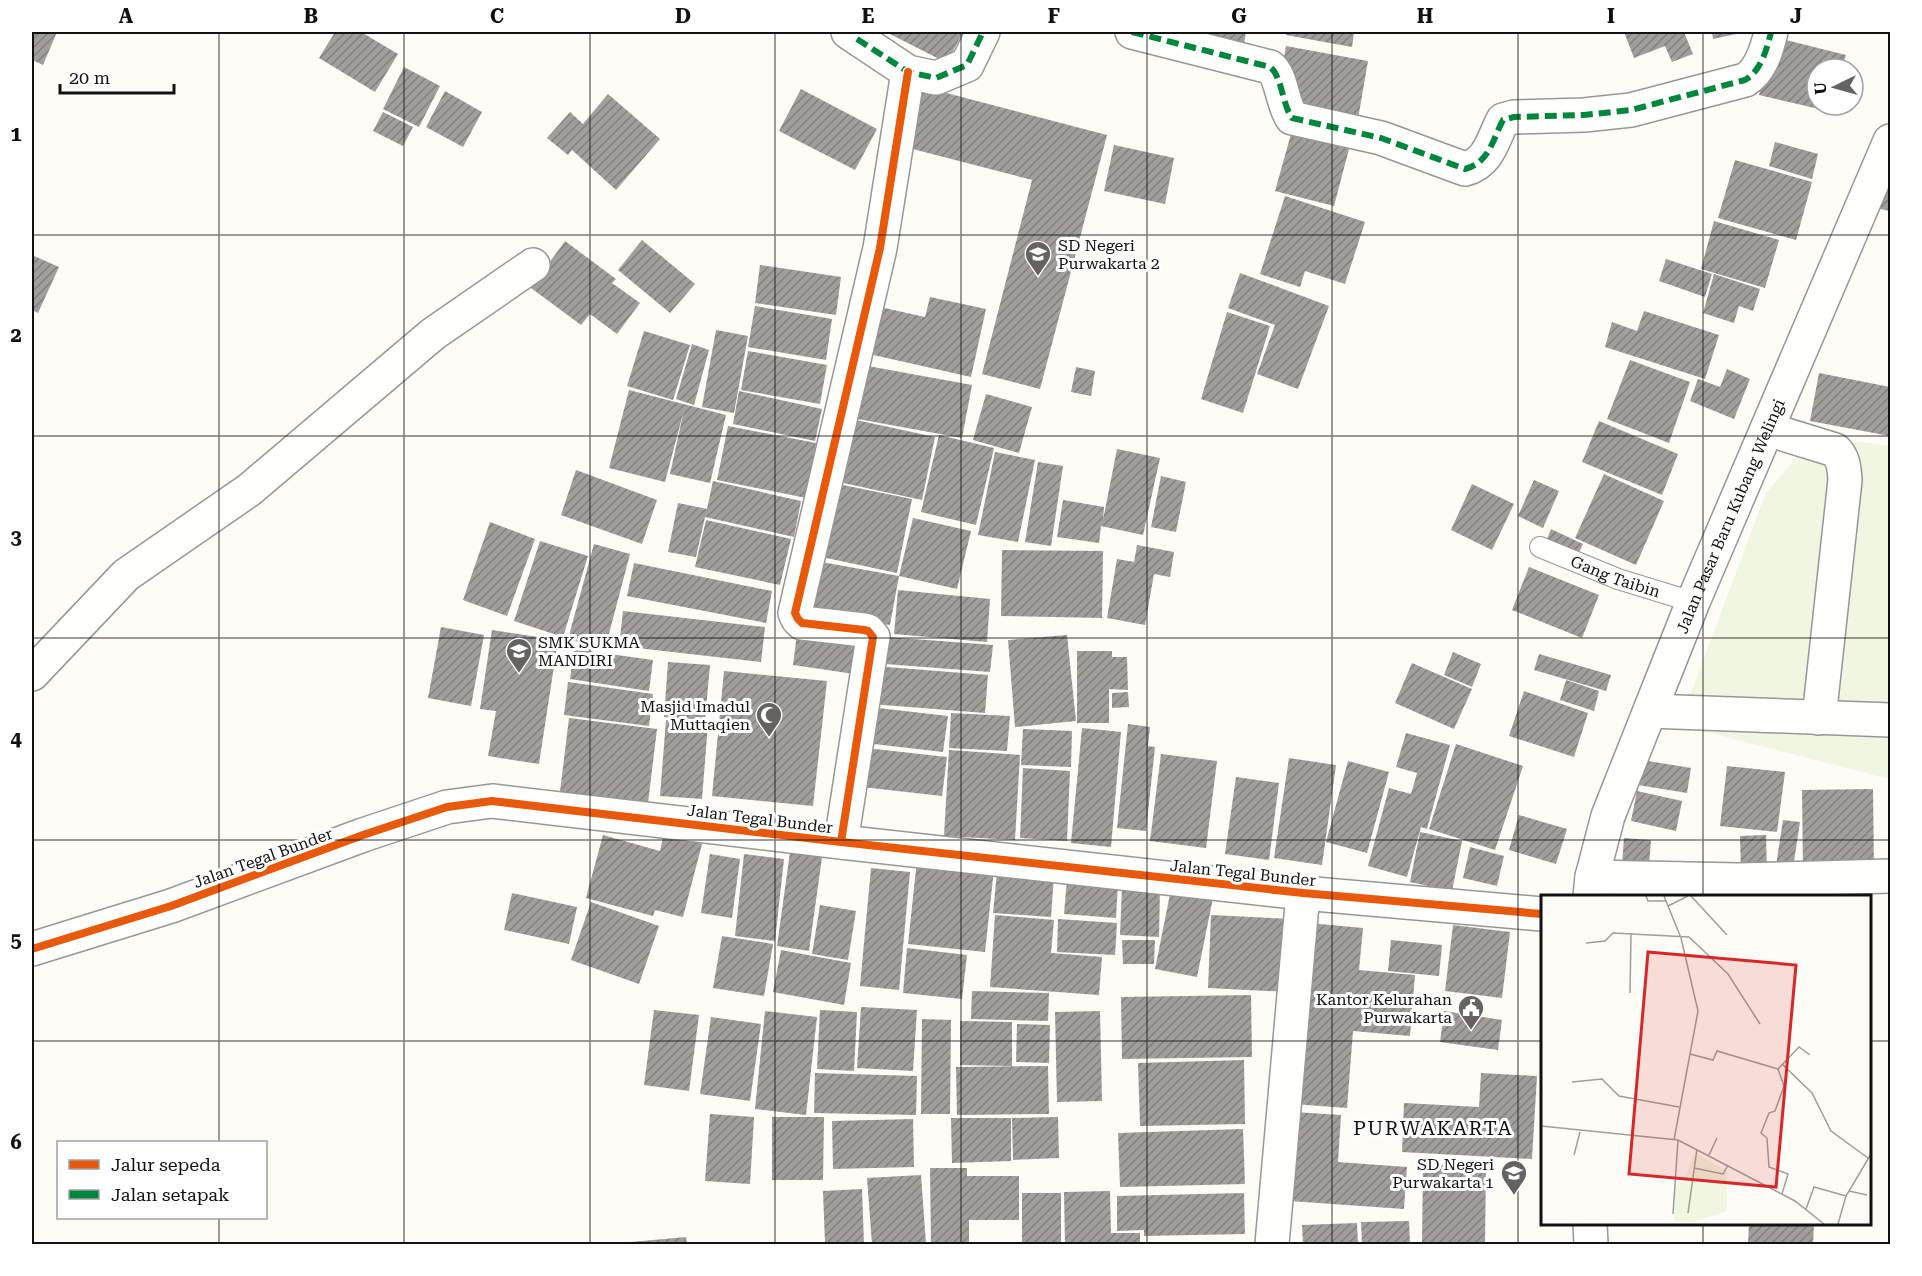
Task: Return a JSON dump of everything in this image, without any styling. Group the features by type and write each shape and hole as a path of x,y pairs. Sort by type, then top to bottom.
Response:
{"street":[{"path":"856,34 908,72 936,78 967,65 982,32"},
{"path":"1132,32 1270,67 1277,75 1286,110 1292,118 1381,138 1465,169 1476,166 1486,156 1503,120 1514,117 1584,115 1631,110 1745,80 1753,76 1759,66 1771,32"},
{"path":"841,842 873,637 864,630 802,623 795,613 880,248 908,72"},
{"name":"Jalan Pasar Baru Kubang Welingi","path":"1591,886 1608,816 1693,602 1890,141"},
{"path":"32,674 126,575 249,490 433,334 532,265"},
{"path":"1767,429 1835,450 1841,456 1844,466 1845,480 1819,718"},
{"path":"1650,711 1890,720"},
{"name":"Jalan Tegal Bunder","path":"32,949 171,906 417,816 447,807 492,801 1303,893 1541,914"},
{"path":"1591,886 1890,876"},
{"path":"1272,1245 1303,893"},
{"path":"1590,1225 1591,1245"}],"lane":[{"name":"Gang Taibin","path":"1540,547 1618,579 1693,602"}],"green space":[{"path":"1815,436 1890,446 1890,779 1679,725 1766,493"}],"building":[{"path":"32,32 57,32 43,65 32,60"},
{"path":"335,32 361,32 398,54 375,92 319,58"},
{"path":"886,32 963,32 947,63"},
{"path":"1201,32 1246,32 1244,44 1200,35"},
{"path":"1286,32 1354,32 1352,47 1286,35"},
{"path":"1624,32 1684,32 1693,54 1672,62 1665,46 1634,58"},
{"path":"1712,32 1745,32 1713,39"},
{"path":"1774,37 1846,55 1845,57 1805,57 1805,106 1759,95"},
{"path":"1286,46 1368,61 1358,119 1293,108 1279,85"},
{"path":"404,67 440,86 419,127 383,109"},
{"name":"SD Negeri Purwakarta 2","path":"920,86 1107,135 1040,389 982,374 1032,180 905,147"},
{"path":"801,89 877,129 855,170 779,131"},
{"path":"445,91 482,112 463,147 426,127"},
{"path":"608,94 660,139 616,190 572,150 568,155 547,138 570,112 583,124"},
{"path":"383,112 413,127 403,146 373,131"},
{"path":"1291,134 1349,149 1334,206 1275,191"},
{"path":"1775,142 1818,154 1812,179 1769,166"},
{"path":"1114,145 1174,158 1165,204 1104,191"},
{"path":"1735,160 1812,182 1796,240 1718,218"},
{"path":"1885,188 1890,189 1890,211 1880,209"},
{"path":"1285,196 1365,222 1345,284 1305,271 1300,287 1260,274"},
{"path":"1714,221 1779,240 1765,288 1701,269"},
{"path":"642,240 695,284 670,313 618,270"},
{"path":"565,241 616,279 612,283 640,303 617,334 590,314 581,325 531,288"},
{"path":"32,255 59,267 38,313 32,310"},
{"path":"1666,259 1712,274 1705,297 1659,281"},
{"path":"760,265 841,277 836,315 755,303"},
{"path":"1240,273 1329,306 1298,389 1257,374 1275,325 1228,308"},
{"path":"1714,274 1760,289 1753,311 1739,306 1734,323 1703,313"},
{"path":"930,297 986,309 971,377 869,354 880,307 925,317"},
{"path":"755,306 832,319 826,360 748,347"},
{"path":"1644,311 1719,335 1705,379 1605,347 1612,322 1637,331"},
{"path":"1227,312 1270,326 1243,413 1201,399"},
{"path":"716,330 748,336 734,413 702,407"},
{"path":"644,331 690,345 673,400 627,386"},
{"path":"692,344 709,350 694,405 676,399"},
{"path":"748,351 827,365 820,404 741,390"},
{"path":"1630,360 1690,382 1669,443 1607,419"},
{"path":"857,364 972,385 962,438 847,417"},
{"path":"1076,367 1095,371 1091,396 1071,392"},
{"path":"1727,369 1750,379 1734,419 1690,401 1698,379 1720,387"},
{"path":"1819,373 1890,387 1890,436 1810,421"},
{"path":"629,390 726,415 710,483 670,474 684,410 665,482 609,468"},
{"path":"739,391 822,409 815,441 733,424"},
{"path":"986,394 1032,407 1019,453 973,440"},
{"path":"847,418 935,437 922,500 834,481"},
{"path":"1599,421 1678,454 1662,495 1582,462"},
{"path":"728,426 816,443 806,498 717,480"},
{"path":"939,435 994,448 976,525 921,512"},
{"path":"1117,449 1160,458 1143,535 1101,526 1099,543 1057,537 1063,500 1104,507 1103,520"},
{"path":"995,452 1035,460 1018,542 978,535"},
{"path":"1038,462 1063,466 1051,546 1025,542"},
{"path":"576,470 657,500 642,544 561,515"},
{"path":"1604,474 1664,501 1636,565 1575,538"},
{"path":"1161,476 1186,482 1176,532 1151,527"},
{"path":"1534,480 1559,491 1543,528 1518,516"},
{"path":"713,481 801,501 794,537 705,517 696,557 668,552 678,503 707,509"},
{"path":"833,483 912,499 897,573 817,556"},
{"path":"1472,484 1514,504 1492,550 1451,530"},
{"path":"913,518 971,531 957,589 899,576"},
{"path":"706,520 791,539 780,585 695,567"},
{"path":"490,522 535,539 507,616 463,600"},
{"path":"1551,529 1583,544 1577,557 1545,544"},
{"path":"540,541 588,556 563,637 514,621"},
{"path":"594,544 630,554 605,649 568,639"},
{"path":"1137,545 1174,552 1170,577 1154,574 1145,625 1107,618 1117,559 1134,562"},
{"path":"1002,550 1103,551 1102,618 1001,616"},
{"path":"816,561 899,576 890,625 807,611"},
{"path":"634,563 772,591 766,623 627,596"},
{"path":"1529,567 1599,595 1582,638 1512,610"},
{"path":"898,590 990,599 987,642 894,634"},
{"path":"623,611 765,627 761,662 619,646"},
{"path":"798,626 867,636 861,675 793,665"},
{"path":"441,627 484,635 471,706 428,698"},
{"name":"SMK SUKMA MANDIRI","path":"492,630 558,640 539,764 488,756 496,711 480,709"},
{"path":"1067,635 1076,721 1015,727 1008,640"},
{"path":"887,637 993,645 990,672 885,664"},
{"path":"574,649 653,660 649,691 570,679"},
{"path":"1077,651 1112,651 1112,657 1127,657 1128,690 1109,689 1109,723 1077,723"},
{"path":"1453,652 1481,664 1472,687 1444,675"},
{"path":"1539,654 1611,675 1606,691 1534,670"},
{"path":"668,662 710,665 705,720 664,717"},
{"path":"1412,663 1472,689 1454,729 1395,703"},
{"path":"874,666 988,675 985,713 871,704"},
{"name":"Masjid Imadul Muttaqien","path":"724,671 827,681 813,806 712,796"},
{"path":"1566,680 1599,691 1594,711 1560,700"},
{"path":"568,682 653,694 649,726 564,715"},
{"path":"1524,691 1588,713 1574,757 1509,736"},
{"path":"1128,692 1129,707 1112,708 1112,693"},
{"path":"878,708 948,716 943,752 874,744"},
{"path":"951,713 1010,716 1007,751 949,748"},
{"path":"569,718 657,729 648,803 560,792"},
{"path":"666,720 708,724 702,799 660,796"},
{"path":"1128,724 1150,727 1148,746 1155,747 1146,831 1117,828"},
{"path":"1082,728 1121,732 1111,847 1071,843"},
{"path":"1023,729 1072,731 1071,767 1021,765"},
{"path":"1406,733 1450,745 1427,829 1421,827 1407,877 1368,866 1389,788 1411,794 1417,773 1396,767"},
{"path":"1456,744 1523,766 1495,850 1429,829"},
{"path":"866,748 947,757 942,796 862,787"},
{"path":"949,750 1020,755 1015,840 944,836"},
{"path":"1161,754 1217,761 1206,848 1150,841"},
{"path":"1289,758 1336,765 1322,865 1274,858"},
{"path":"1642,760 1691,768 1687,793 1638,785"},
{"path":"1348,761 1389,772 1367,853 1326,842"},
{"path":"1727,766 1785,772 1777,832 1720,826"},
{"path":"1023,768 1070,771 1067,841 1020,838"},
{"path":"1236,777 1279,783 1269,860 1225,854"},
{"path":"1873,789 1874,871 1803,872 1802,790"},
{"path":"1637,791 1682,801 1676,831 1631,821"},
{"path":"1519,815 1567,829 1556,864 1509,850"},
{"path":"1783,820 1800,822 1792,875 1775,872"},
{"path":"1420,832 1462,841 1452,891 1410,882"},
{"path":"664,833 702,844 683,917 655,910 653,916 586,898 603,835 660,851"},
{"path":"1766,835 1767,873 1741,874 1740,836"},
{"path":"1624,838 1651,840 1649,866 1622,864"},
{"path":"1470,847 1504,856 1497,886 1463,878"},
{"path":"790,852 822,857 809,951 777,946"},
{"path":"710,854 740,859 732,918 701,913"},
{"path":"744,854 784,859 775,941 735,936"},
{"path":"917,860 994,869 985,952 908,944"},
{"path":"871,868 910,872 899,990 860,986"},
{"path":"997,872 1054,876 1051,917 993,913"},
{"path":"1067,879 1118,883 1116,918 1064,914"},
{"path":"1122,887 1160,887 1159,937 1120,935"},
{"path":"1171,889 1213,898 1197,977 1155,969"},
{"path":"512,893 577,907 569,944 504,930"},
{"path":"1687,893 1687,895 1606,895"},
{"path":"591,902 659,926 639,984 571,960"},
{"path":"820,905 856,911 848,960 812,954"},
{"path":"995,915 1054,920 1051,953 1102,957 1099,995 990,987"},
{"path":"1211,915 1292,919 1289,992 1208,988"},
{"path":"1058,919 1117,923 1115,955 1057,952"},
{"path":"1309,923 1363,928 1359,970 1415,975 1410,1036 1353,1031 1347,1108 1293,1104"},
{"path":"1453,925 1510,932 1502,998 1445,991"},
{"path":"722,936 773,944 764,996 713,988"},
{"path":"1122,940 1155,940 1154,964 1123,964"},
{"path":"1391,940 1442,945 1439,976 1388,971"},
{"path":"907,948 967,955 962,999 903,993"},
{"path":"781,950 851,963 844,1005 773,992"},
{"path":"972,991 1049,993 1048,1021 971,1019"},
{"path":"1251,995 1252,1057 1122,1059 1121,997"},
{"path":"861,1007 917,1010 913,1071 857,1068"},
{"path":"654,1010 699,1015 689,1091 644,1085"},
{"path":"820,1010 857,1012 854,1071 817,1069"},
{"path":"765,1011 817,1017 806,1115 755,1109"},
{"path":"1100,1011 1102,1101 1057,1102 1055,1012"},
{"name":"Kantor Kelurahan Purwakarta","path":"1444,1011 1502,1020 1498,1050 1440,1042"},
{"path":"711,1017 761,1024 750,1101 700,1094"},
{"path":"922,1019 951,1020 950,1114 921,1114"},
{"path":"960,1021 1012,1022 1012,1066 960,1065"},
{"path":"1017,1024 1050,1025 1049,1063 1016,1062"},
{"path":"1244,1060 1245,1124 1140,1126 1138,1063"},
{"path":"1048,1066 1049,1114 957,1115 956,1067"},
{"path":"815,1073 917,1076 916,1115 814,1113"},
{"path":"1481,1073 1537,1076 1532,1159 1402,1152 1404,1103 1479,1107"},
{"path":"1295,1112 1341,1115 1338,1162 1407,1167 1404,1209 1290,1201"},
{"path":"710,1114 754,1117 750,1184 705,1181"},
{"path":"772,1117 824,1117 823,1180 772,1180"},
{"path":"1058,1117 1059,1158 1013,1160 1012,1118"},
{"path":"951,1118 1011,1118 1011,1161 952,1163"},
{"path":"913,1119 914,1167 833,1169 832,1121"},
{"path":"1243,1129 1245,1184 1120,1187 1118,1133"},
{"path":"1423,1164 1486,1165 1485,1244 1422,1244"},
{"path":"930,1168 967,1168 967,1176 1019,1176 1019,1220 969,1220 969,1244 931,1244"},
{"path":"921,1175 926,1244 872,1244 867,1178"},
{"path":"862,1189 864,1244 825,1244 823,1191"},
{"path":"1110,1191 1111,1233 1140,1233 1140,1244 1065,1244 1064,1192"},
{"path":"1022,1193 1061,1193 1061,1244 1022,1244"},
{"path":"1244,1193 1245,1234 1144,1236 1144,1230 1117,1231 1117,1196"},
{"path":"1409,1221 1410,1244 1362,1244 1361,1222"},
{"path":"1357,1223 1358,1244 1303,1244 1302,1225"},
{"path":"1749,1225 1814,1225 1813,1244 1748,1244"},
{"path":"686,1237 687,1244 632,1244 631,1242"}],"marked path":[{"path":"857,39 908,72 936,78 967,65 983,32"},
{"path":"1132,32 1270,67 1277,77 1292,118 1381,138 1465,169 1473,166 1485,156 1503,120 1514,117 1584,115 1631,110 1745,80 1759,65 1771,32"}],"cycle path":[{"path":"841,842 873,637 864,630 802,623 795,613 880,248 908,72"},
{"path":"32,949 171,906 363,835 447,807 492,801 1303,893 1541,914"}],"place":[{"name":"SD Negeri Purwakarta 2","path":"1038,277"},
{"name":"SMK SUKMA MANDIRI","path":"519,674"},
{"name":"Masjid Imadul Muttaqien","path":"769,738"},
{"name":"Kantor Kelurahan Purwakarta","path":"1471,1031"},
{"name":"SD Negeri Purwakarta 1","path":"1514,1196"}],"district":[{"name":"PURWAKARTA","path":"1433,1128"}]}
